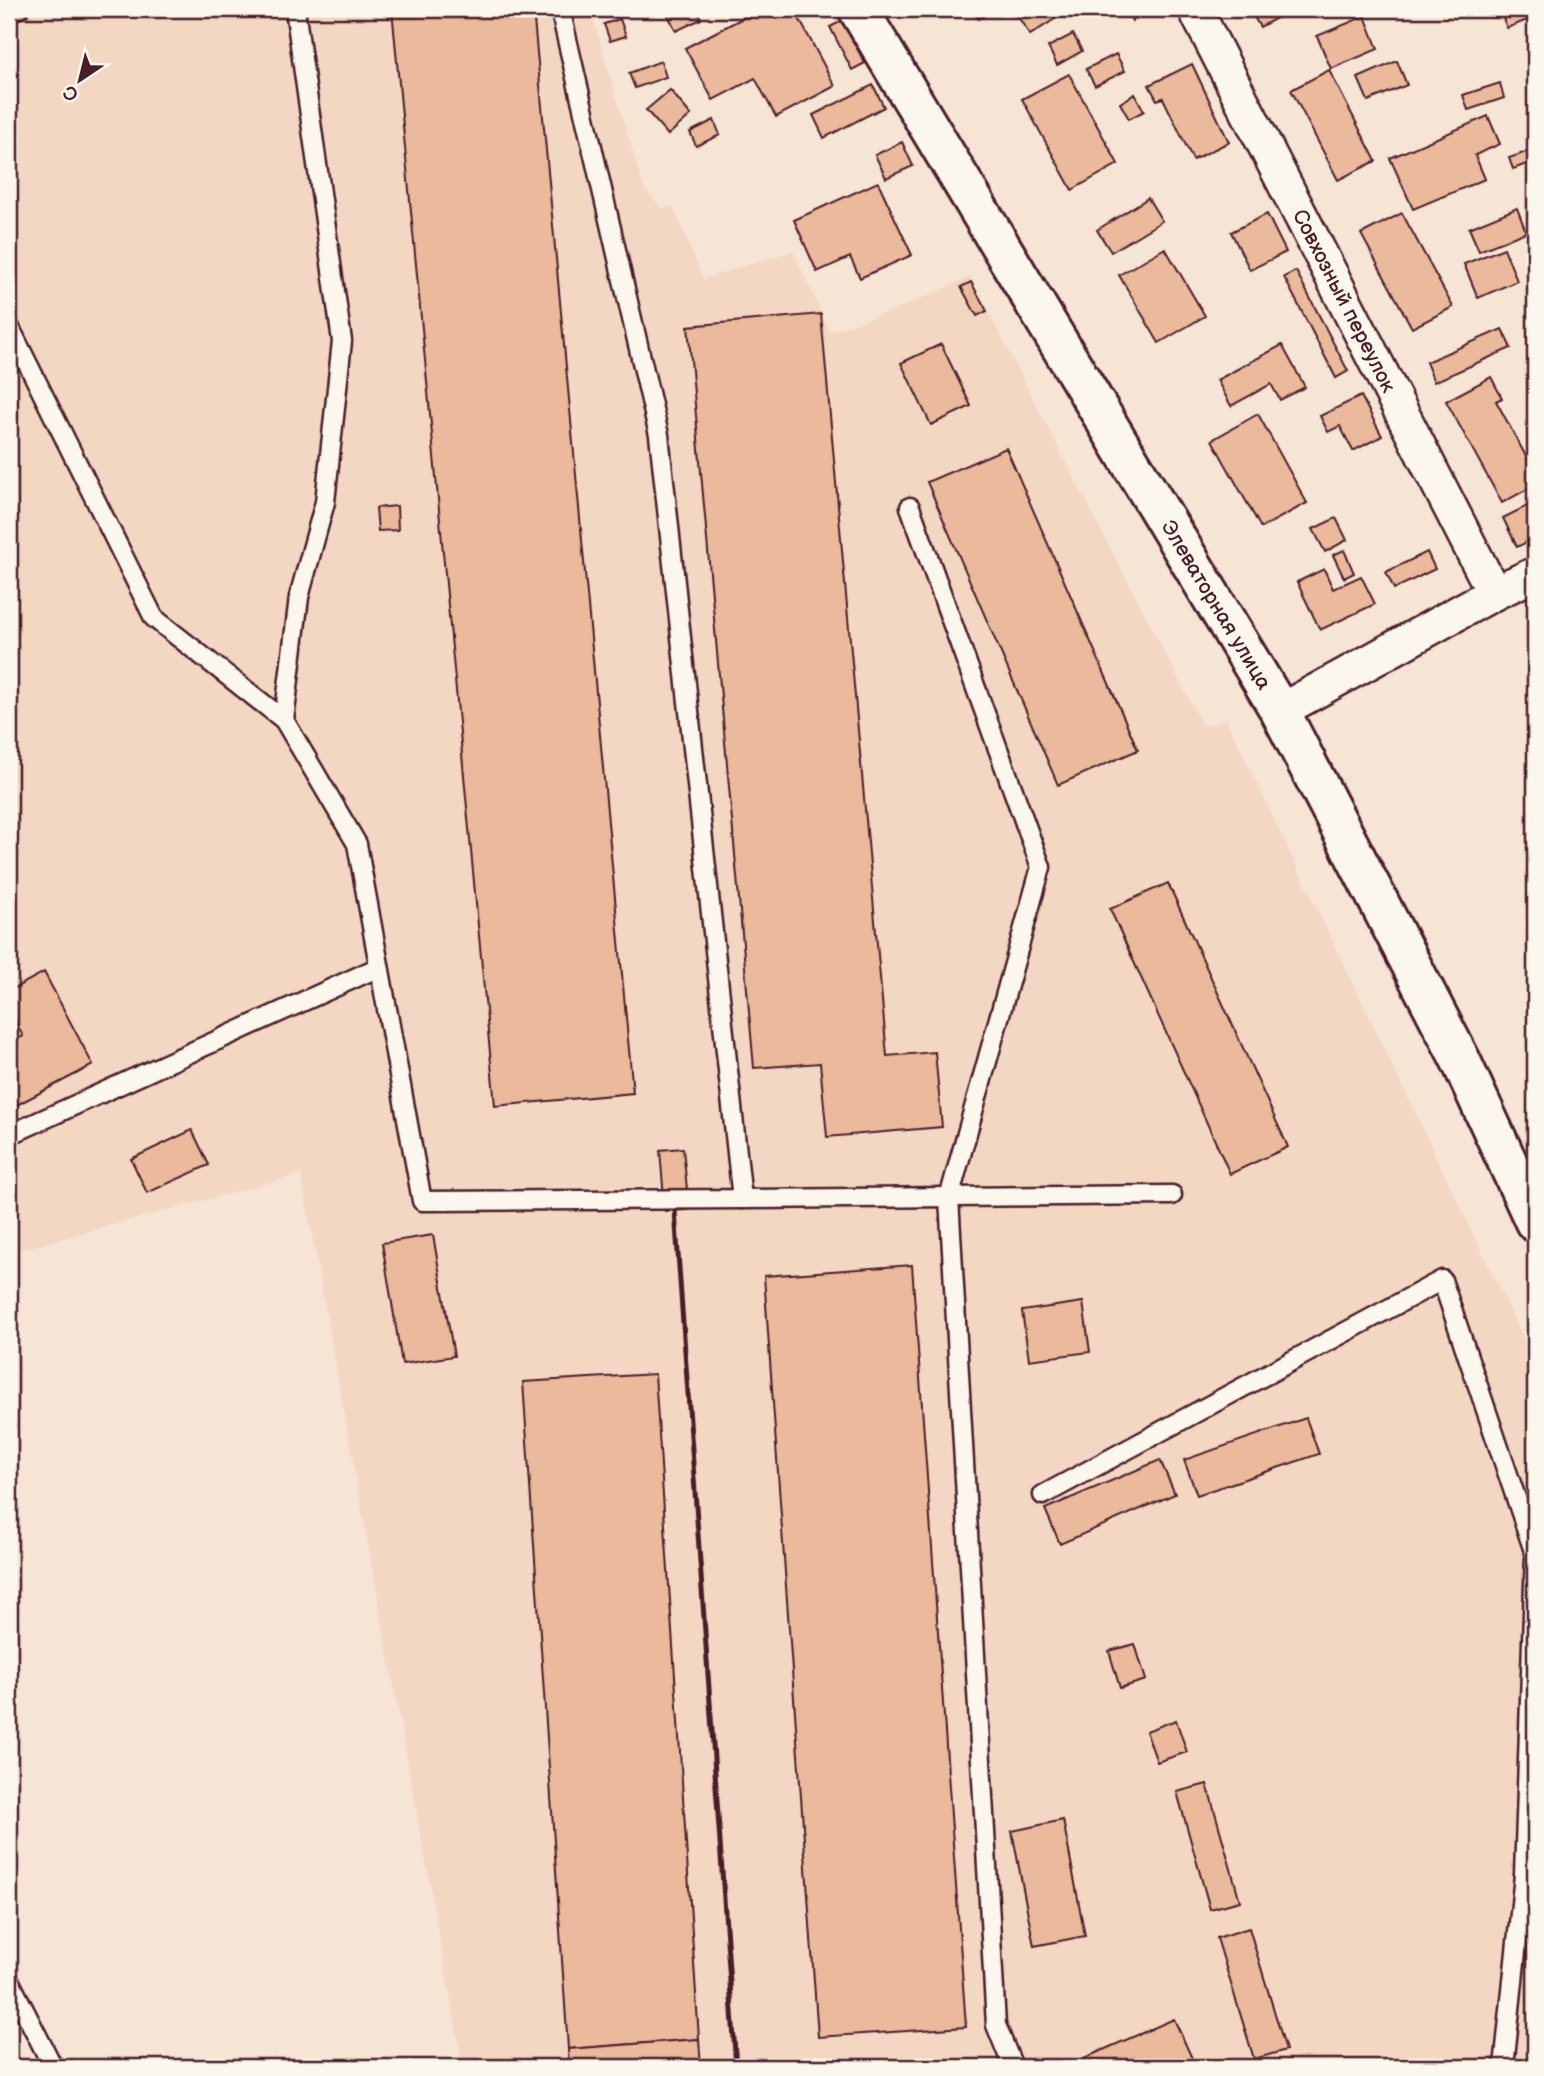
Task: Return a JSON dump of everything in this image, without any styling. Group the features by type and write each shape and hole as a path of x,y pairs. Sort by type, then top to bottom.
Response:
{"street":[{"name":"Элеваторная улица","path":"858,9 1280,711 1460,1059 1535,1222"},
{"name":"Совхозный переулок","path":"1195,9 1494,593"},
{"path":"1280,711 1494,593 1535,574"}],"lane":[{"path":"284,720 299,597 325,502 342,341 295,9"},
{"path":"560,9 659,435 742,1199"},
{"path":"9,326 154,618 284,720 357,844 422,1201 1172,1195"},
{"path":"910,507 1041,867 950,1198 996,2025 1013,2067"},
{"path":"9,1135 379,968"},
{"path":"1043,1495 1442,1280 1535,1554 1524,1875 1504,2067"},
{"path":"9,1980 53,2067"}],"shaded area":[{"path":"9,9 590,9 644,189 663,209 673,206 703,279 793,251 830,332 897,309 970,277 1203,727 1226,719 1535,1363 1535,2067 463,2067 301,1174 9,1253"}],"building":[{"path":"9,9 25,9 28,15 9,24"},
{"path":"392,9 533,9 633,1093 495,1106"},
{"path":"665,9 697,9 701,19 676,31"},
{"path":"760,9 794,9 835,86 776,117 755,78 713,100 685,48"},
{"path":"973,9 997,9 978,19"},
{"path":"1013,9 1061,9 1064,13 1030,35"},
{"path":"1126,9 1155,9 1132,21"},
{"path":"1249,9 1293,9 1260,27"},
{"path":"1526,9 1530,19 1507,28 1502,16"},
{"path":"1365,16 1378,49 1331,69 1317,36"},
{"path":"620,19 626,36 610,41 604,24"},
{"path":"842,21 865,63 852,70 830,27"},
{"path":"1073,34 1082,51 1057,65 1048,47"},
{"path":"1116,54 1125,71 1095,86 1086,69"},
{"path":"661,61 666,77 635,88 629,73"},
{"path":"1397,61 1407,85 1368,101 1358,78"},
{"path":"1192,64 1229,142 1193,160 1163,98 1157,100 1149,85"},
{"path":"1329,70 1376,161 1338,180 1291,90"},
{"path":"1069,74 1118,164 1072,190 1022,99"},
{"path":"1500,83 1504,98 1468,110 1463,95"},
{"path":"873,85 884,107 824,138 813,115"},
{"path":"670,90 691,115 668,135 646,110"},
{"path":"1135,94 1144,111 1129,119 1120,103"},
{"path":"1488,116 1500,144 1475,155 1485,179 1413,209 1390,158"},
{"path":"714,120 720,135 696,146 690,132"},
{"path":"902,142 913,166 886,178 875,155"},
{"path":"1532,150 1535,161 1513,169 1509,158"},
{"path":"878,182 912,255 860,278 850,257 817,272 794,220"},
{"path":"1148,198 1162,221 1111,252 1097,230"},
{"path":"1517,208 1526,232 1479,251 1469,228"},
{"path":"1402,213 1453,307 1412,328 1361,234"},
{"path":"1267,214 1286,252 1250,270 1231,232"},
{"path":"1165,248 1205,316 1159,343 1119,275"},
{"path":"1504,248 1517,281 1478,298 1464,264"},
{"path":"1296,271 1348,371 1336,378 1284,277"},
{"path":"971,282 987,311 977,316 961,287"},
{"path":"821,314 887,1056 935,1052 942,1127 827,1137 820,1063 754,1068 688,326"},
{"path":"1502,329 1511,348 1434,382 1426,362"},
{"path":"941,344 971,406 931,425 901,363"},
{"path":"1282,345 1305,387 1280,400 1271,384 1231,406 1217,380"},
{"path":"1491,377 1502,398 1496,401 1528,460 1535,456 1535,485 1502,503 1446,401"},
{"path":"1361,396 1382,436 1353,451 1340,426 1328,432 1320,416"},
{"path":"1258,414 1307,503 1261,528 1212,440"},
{"path":"1006,448 1138,750 1058,785 927,482"},
{"path":"1535,502 1535,538 1517,547 1503,518"},
{"path":"397,506 398,530 378,531 376,508"},
{"path":"1336,518 1347,540 1325,552 1313,529"},
{"path":"1344,550 1354,573 1344,578 1333,555"},
{"path":"1427,552 1435,569 1394,589 1386,572"},
{"path":"1324,569 1333,589 1361,576 1375,604 1320,630 1297,582"},
{"path":"1168,883 1288,1147 1230,1174 1110,909"},
{"path":"44,972 93,1065 9,1109 9,1044 23,1036 9,1010 9,991"},
{"path":"192,1130 209,1165 147,1193 131,1159"},
{"path":"683,1148 689,1210 665,1211 660,1150"},
{"path":"433,1235 454,1356 402,1364 382,1243"},
{"path":"912,1265 966,2027 818,2037 764,1276"},
{"path":"1083,1302 1090,1352 1029,1360 1022,1311"},
{"path":"655,1374 699,2039 568,2049 523,1382"},
{"path":"1306,1418 1319,1454 1197,1495 1184,1460"},
{"path":"1160,1460 1175,1494 1060,1544 1045,1509"},
{"path":"1135,1644 1146,1680 1120,1688 1109,1651"},
{"path":"1176,1720 1187,1752 1157,1762 1146,1731"},
{"path":"1207,1784 1240,1901 1210,1909 1177,1792"},
{"path":"1063,1820 1085,1936 1034,1946 1012,1831"},
{"path":"1249,1928 1286,2050 1254,2059 1217,1938"},
{"path":"1174,2019 1196,2067 1064,2067"},
{"path":"699,2039 701,2067 569,2067 568,2049"}],"railway":[{"path":"675,1211 736,2067"}]}
